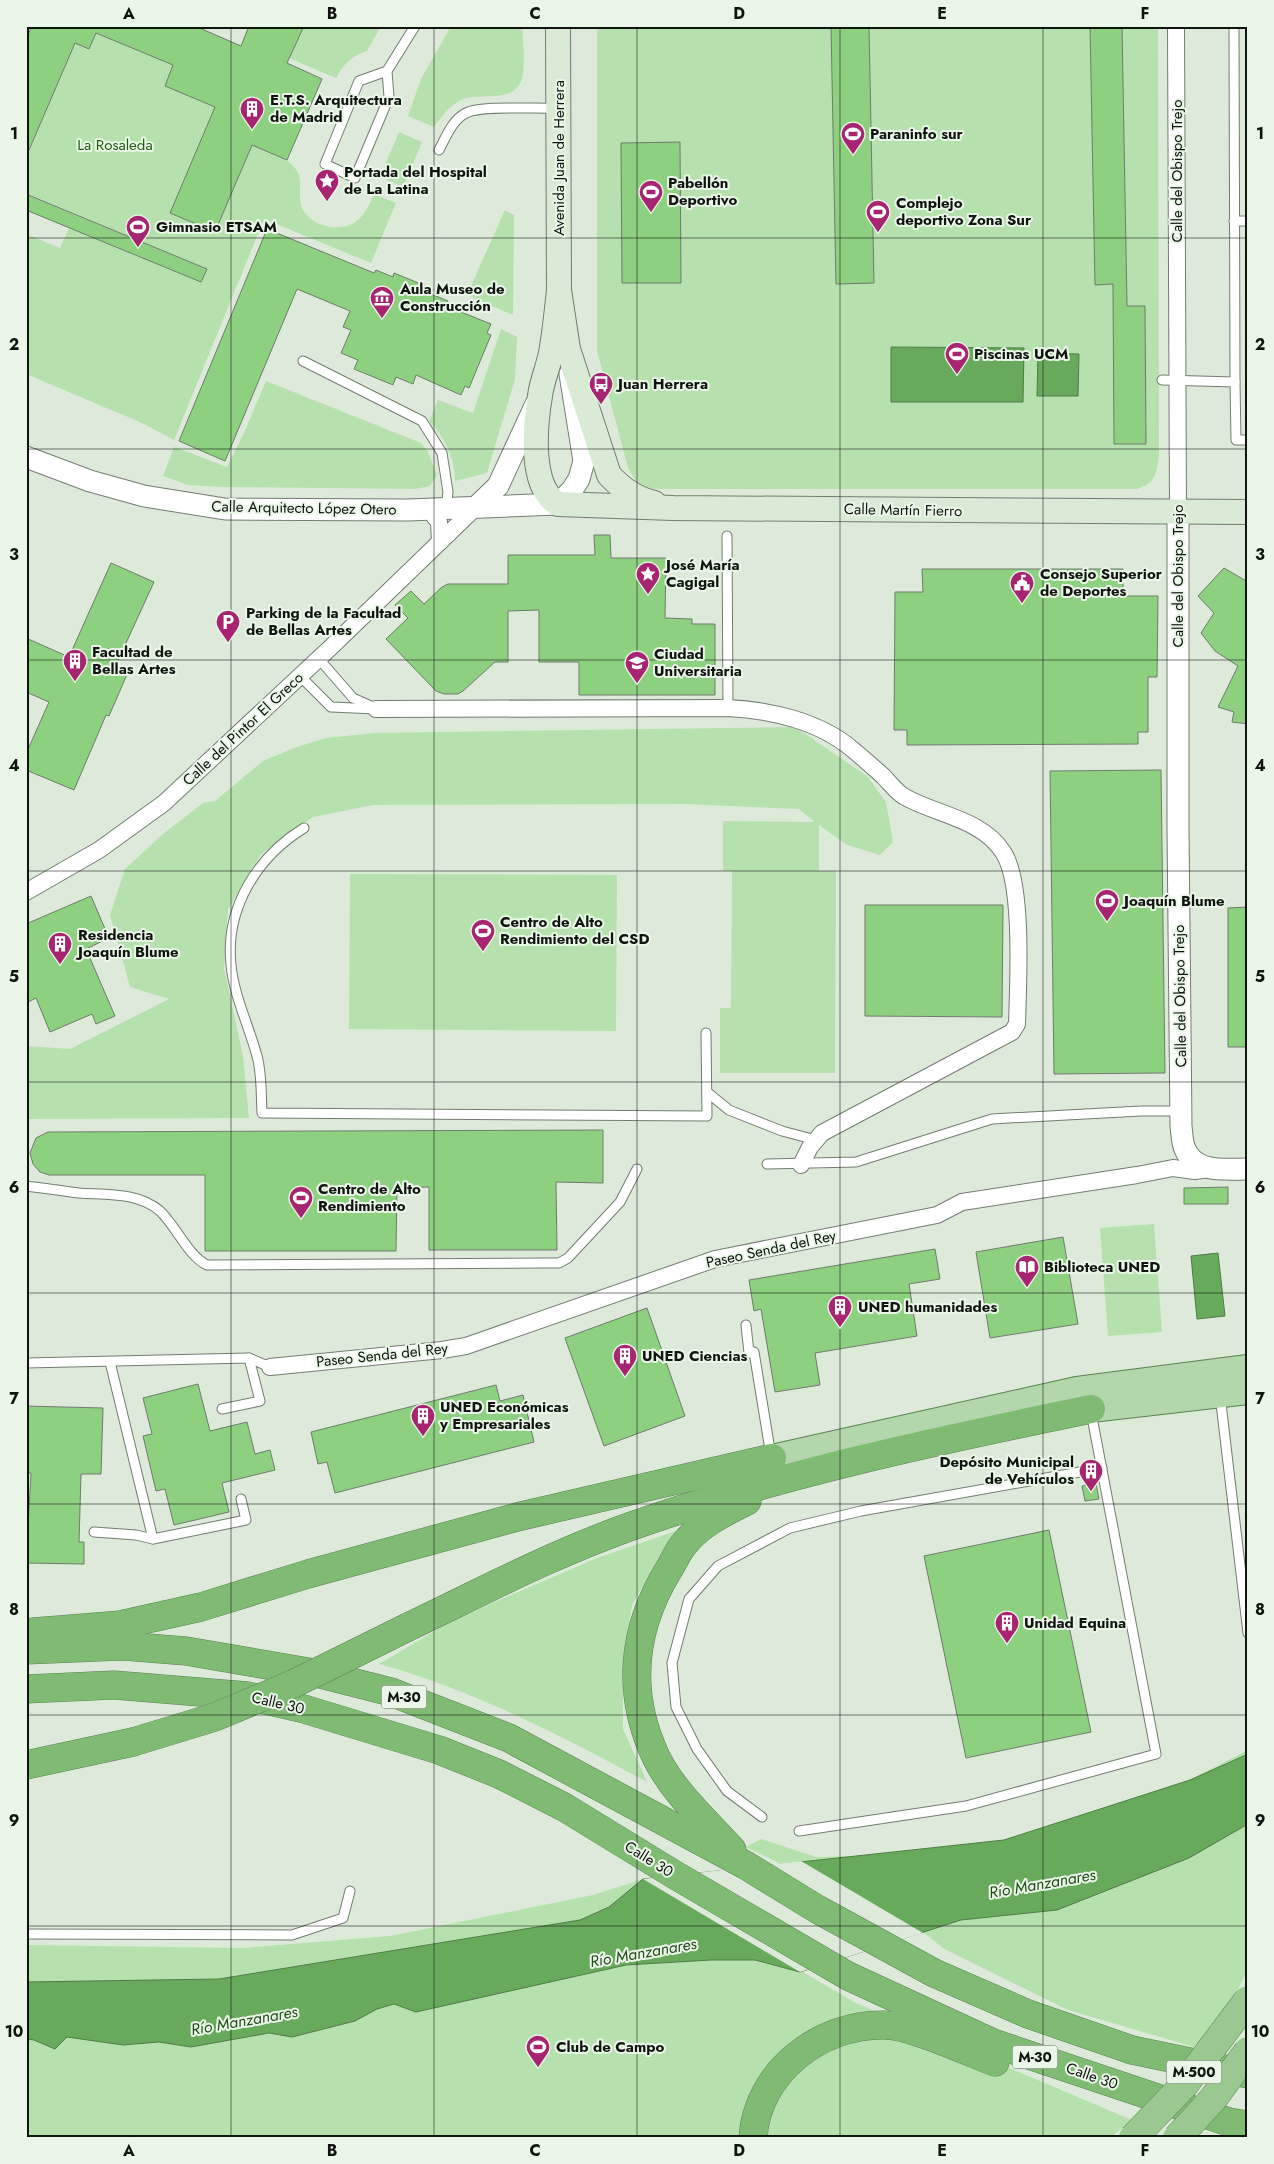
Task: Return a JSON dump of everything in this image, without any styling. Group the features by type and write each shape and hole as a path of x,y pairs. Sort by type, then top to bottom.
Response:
{"highway":[{"path":"26,1765 133,1742 223,1714 293,1684 517,1574 627,1528 741,1490 866,1459 1091,1410"},
{"path":"26,1632 120,1624 201,1607 308,1574 517,1516 772,1458"},
{"path":"747,1866 679,1791 657,1759 643,1726 636,1686 639,1641 655,1592 685,1543 717,1516 758,1496 866,1459"},
{"name":"M-30","path":"26,1650 123,1646 186,1651 320,1674 391,1692 509,1738 747,1866 817,1909 934,1973 1028,2014 1132,2050 1248,2074"},
{"name":"Calle 30","path":"26,1689 114,1685 248,1696 304,1708 439,1750 499,1774 564,1807 848,1976 993,2043 1238,2123"},
{"name":"M-500","path":"1133,2138 1184,2086 1248,2000"},
{"path":"753,2138 759,2106 770,2084 788,2062 810,2044 836,2034 861,2027 885,2025 918,2033 1026,2074 1099,2095 1238,2123"},
{"name":"M-500","path":"1177,2138 1213,2099 1248,2051"}],"main road":[{"name":"Avenida Juan de Herrera","path":"558,26 559,290"},
{"path":"559,290 568,349 609,475 618,485 636,496 672,508"},
{"path":"558,504 551,500 546,492 537,462 536,433 540,394 552,348 559,290"},
{"name":"Calle Martín Fierro","path":"558,504 672,508 1248,512"},
{"path":"772,1458 1077,1390 1248,1368"},
{"path":"1091,1410 1248,1391"}],"street":[{"name":"Calle del Obispo Trejo","path":"1176,26 1170,380 1178,512 1178,828 1181,1118 1185,1149 1191,1159 1212,1169"},
{"path":"558,504 572,490 579,479 584,461 572,399 568,349"},
{"path":"476,507 498,486 540,394"},
{"name":"Calle Arquitecto López Otero","path":"26,457 90,481 144,496 226,509 437,509 558,504"},
{"name":"Calle del Pintor El Greco","path":"26,892 133,828 220,752 476,507"},
{"path":"437,509 440,542"},
{"path":"376,709 728,708 760,710 823,731 850,747 903,796 967,822 989,836 1003,851 1011,868 1018,955 1017,1024 1012,1032 892,1094 822,1133 810,1147 801,1164"},
{"name":"Calle del Obispo Trejo","path":"1160,1170 1173,1154 1181,1118"},
{"name":"Paseo Senda del Rey","path":"270,1366 442,1350 466,1346 715,1259 937,1216 962,1202 1173,1168 1196,1171 1248,1169"}],"lane":[{"path":"386,71 389,97 355,178 325,164 360,81 386,71 415,26"},
{"path":"1234,26 1236,440 1248,440"},
{"path":"439,150 450,127 466,113 487,109 558,108"},
{"path":"1234,221 1248,221"},
{"path":"303,361 422,421 442,453 448,492 437,509"},
{"path":"1170,380 1235,382"},
{"path":"728,536 728,708"},
{"path":"319,659 353,698 376,709"},
{"path":"300,676 330,707 376,709"},
{"path":"304,828 286,839 265,859 247,886 238,909 232,942 231,964 258,1058 262,1113 707,1116 706,1033"},
{"path":"707,1092 729,1110 782,1131 816,1140"},
{"path":"767,1164 856,1162 992,1119 1141,1110 1181,1118"},
{"path":"26,1186 124,1196 142,1200 158,1210 174,1226 197,1261 207,1265 544,1264 558,1263 568,1258 620,1202 637,1169"},
{"path":"746,1325 749,1353 754,1352 769,1452 772,1458"},
{"path":"222,1409 260,1401 249,1358"},
{"path":"26,1363 249,1358 270,1366"},
{"path":"110,1362 153,1539"},
{"path":"1220,1394 1245,1576 1248,1634"},
{"path":"799,1831 966,1806 1156,1754 1091,1410"},
{"path":"762,1817 727,1791 697,1749 676,1707 672,1663 689,1600 718,1566 772,1535 799,1526 861,1511 1102,1468"},
{"path":"94,1532 136,1535 153,1539 246,1520 241,1499"},
{"path":"26,1934 292,1935 343,1918 350,1891"}],"green space":[{"path":"304,26 322,29 324,26 381,26 367,51 348,61 336,78 289,58"},
{"path":"451,26 522,26 523,73 520,84 514,90 498,96 461,100 443,115 434,127 408,116 421,79"},
{"name":"Complejo deportivo Zona Sur","path":"597,26 1158,26 1159,456 1156,473 1152,481 1137,489 648,489 636,481 628,468 597,351"},
{"name":"La Rosaleda","path":"96,33 173,65 165,86 215,107 170,213 252,145 277,155 293,166 299,175 300,201 304,212 309,218 322,225 338,227 352,224 363,215 374,194 396,203 371,263 264,219 174,440 142,423 26,374 26,234 60,248 69,228 201,282 207,269 26,193 26,158 75,43 89,49"},
{"path":"399,132 422,142 403,187 380,177"},
{"path":"505,210 514,215 513,315 467,295"},
{"path":"501,329 517,337 515,379 487,473 455,481 455,473 448,449 440,434 429,421 438,400 473,413"},
{"path":"266,381 421,443 428,452 437,475 430,486 415,489 223,487 188,485 163,476 174,447 227,467"},
{"path":"795,727 867,776 886,802 893,842 880,855 847,845 819,825 819,871 836,871 835,1073 720,1073 720,1008 731,1008 732,871 723,871 723,821 815,822 799,809 685,804 373,805 313,817 261,854 228,909 224,968 243,1056 249,1118 26,1119 26,1046 70,1049 169,999 130,987 110,915 125,869 163,834 203,803 215,801 263,761 294,748 326,738 374,733"},
{"name":"Centro de Alto Rendimiento del CSD","path":"350,874 617,875 616,1031 349,1029"},
{"path":"1154,1224 1162,1332 1108,1336 1100,1228"},
{"path":"679,1530 659,1556 632,1605 623,1661 623,1729 647,1782 550,1731 483,1701 449,1687 379,1664 457,1618 597,1558"},
{"path":"1248,1750 1248,1969 1235,1996 1194,2047 1068,2010 944,1949 923,1932 746,1847 761,1839 816,1857 896,1855 1014,1843 1171,1789"},
{"path":"643,1879 856,2003 1132,2120 1110,2138 26,2138 26,1945 243,1948 390,1936 593,1895"}],"water":[{"name":"Piscinas UCM","path":"891,347 1024,348 1023,402 891,402"},
{"path":"1038,353 1079,354 1078,396 1037,396"},
{"path":"1218,1253 1225,1316 1197,1319 1191,1256"},
{"name":"Río Manzanares","path":"1248,1754 1248,1824 1189,1858 1057,1910 961,1920 800,1972 755,1960 711,1960 626,1965 416,2012 394,2004 377,2009 355,2021 292,2037 269,2033 191,2047 159,2042 123,2045 67,2037 55,2049 34,2040 26,2039 26,1982 219,1979 580,1920 609,1907 643,1879 1004,1840 1190,1780"}],"pier":[{"path":"801,1861 923,1933 800,1972 643,1879"}],"building":[{"name":"E.T.S. Arquitectura de Madrid","path":"32,26 195,26 241,46 249,26 304,26 287,63 322,79 287,160 252,145 215,232 170,213 215,107 165,86 173,65 96,33 89,49 75,43 26,157 26,39"},
{"name":"Paraninfo sur","path":"831,26 869,26 874,283 836,284"},
{"path":"1090,26 1122,26 1127,306 1145,306 1146,444 1114,444 1113,284 1095,285"},
{"name":"Pabellón Deportivo","path":"680,142 681,283 622,283 621,143"},
{"name":"Gimnasio ETSAM","path":"26,194 207,269 201,282 26,210"},
{"path":"267,229 374,273 376,270 393,277 394,273 433,289 431,294 448,301 446,306 491,324 487,333 491,335 469,388 465,386 461,395 416,375 413,384 396,377 393,385 354,369 358,360 341,353 351,330 343,327 350,311 297,289 225,461 179,441"},
{"path":"594,535 610,535 611,558 666,558 665,618 692,619 692,624 715,624 715,695 579,695 579,662 539,662 539,610 508,611 508,662 495,662 458,694 444,694 436,691 386,639 408,618 395,605 411,591 424,604 442,587 448,584 508,584 508,555 595,555"},
{"name":"Facultad de Bellas Artes","path":"111,563 154,582 115,667 128,672 109,716 106,715 74,790 26,770 26,754 49,702 26,692 26,638 69,657"},
{"path":"1224,568 1248,582 1248,724 1232,722 1234,712 1218,707 1238,666 1215,651 1201,633 1214,613 1198,596"},
{"path":"922,569 1123,569 1123,596 1158,596 1157,677 1148,677 1148,732 1138,732 1138,744 907,745 907,730 894,730 895,592 923,592"},
{"name":"Joaquín Blume","path":"1161,770 1165,1073 1054,1074 1050,771"},
{"name":"Residencia Joaquín Blume","path":"91,896 109,938 86,949 115,1016 96,1024 92,1014 50,1032 36,998 26,1003 26,924"},
{"path":"865,905 1003,905 1002,1017 865,1016"},
{"path":"1248,907 1248,1047 1228,1047 1228,908"},
{"name":"Centro de Alto Rendimiento","path":"603,1130 603,1183 556,1182 557,1250 429,1250 429,1187 397,1188 396,1251 205,1251 205,1175 49,1175 40,1172 33,1164 30,1153 36,1138 48,1132"},
{"path":"1228,1187 1228,1204 1184,1204 1184,1188"},
{"name":"Biblioteca UNED","path":"1063,1237 1078,1324 990,1338 976,1252"},
{"name":"UNED humanidades","path":"935,1249 940,1279 909,1284 917,1336 815,1353 820,1385 775,1392 761,1309 754,1311 749,1280"},
{"name":"UNED Ciencias","path":"647,1308 685,1416 604,1446 565,1338"},
{"path":"198,1384 210,1431 247,1422 255,1454 270,1450 275,1470 222,1483 229,1512 174,1525 165,1489 156,1491 143,1436 152,1434 143,1398"},
{"name":"UNED Económicas y Empresariales","path":"496,1385 500,1401 523,1395 534,1442 335,1493 327,1462 318,1464 311,1432"},
{"path":"26,1406 103,1408 101,1474 81,1474 79,1542 84,1542 84,1564 26,1563 31,1473 26,1473"},
{"name":"Depósito Municipal de Vehículos","path":"1096,1483 1099,1499 1085,1501 1082,1486"},
{"name":"Unidad Equina","path":"1049,1530 1091,1732 966,1758 924,1556"}],"place":[{"name":"E.T.S. Arquitectura de Madrid","path":"252,130"},
{"name":"Paraninfo sur","path":"853,155"},
{"name":"Portada del Hospital de La Latina","path":"327,202"},
{"name":"Pabellón Deportivo","path":"651,213"},
{"name":"Complejo deportivo Zona Sur","path":"878,233"},
{"name":"Gimnasio ETSAM","path":"138,248"},
{"name":"Aula Museo de Construcción","path":"382,319"},
{"name":"Piscinas UCM","path":"957,375"},
{"name":"Juan Herrera","path":"601,405"},
{"name":"José María Cagigal","path":"648,595"},
{"name":"Consejo Superior de Deportes","path":"1022,604"},
{"name":"Parking de la Facultad de Bellas Artes","path":"228,643"},
{"name":"Facultad de Bellas Artes","path":"75,682"},
{"name":"Ciudad Universitaria","path":"637,684"},
{"name":"Joaquín Blume","path":"1107,922"},
{"name":"Centro de Alto Rendimiento del CSD","path":"483,952"},
{"name":"Residencia Joaquín Blume","path":"60,965"},
{"name":"Centro de Alto Rendimiento","path":"301,1219"},
{"name":"Biblioteca UNED","path":"1027,1288"},
{"name":"UNED humanidades","path":"840,1328"},
{"name":"UNED Ciencias","path":"625,1377"},
{"name":"UNED Económicas y Empresariales","path":"423,1437"},
{"name":"Depósito Municipal de Vehículos","path":"1091,1492"},
{"name":"Unidad Equina","path":"1007,1644"},
{"name":"Club de Campo","path":"538,2068"}]}
